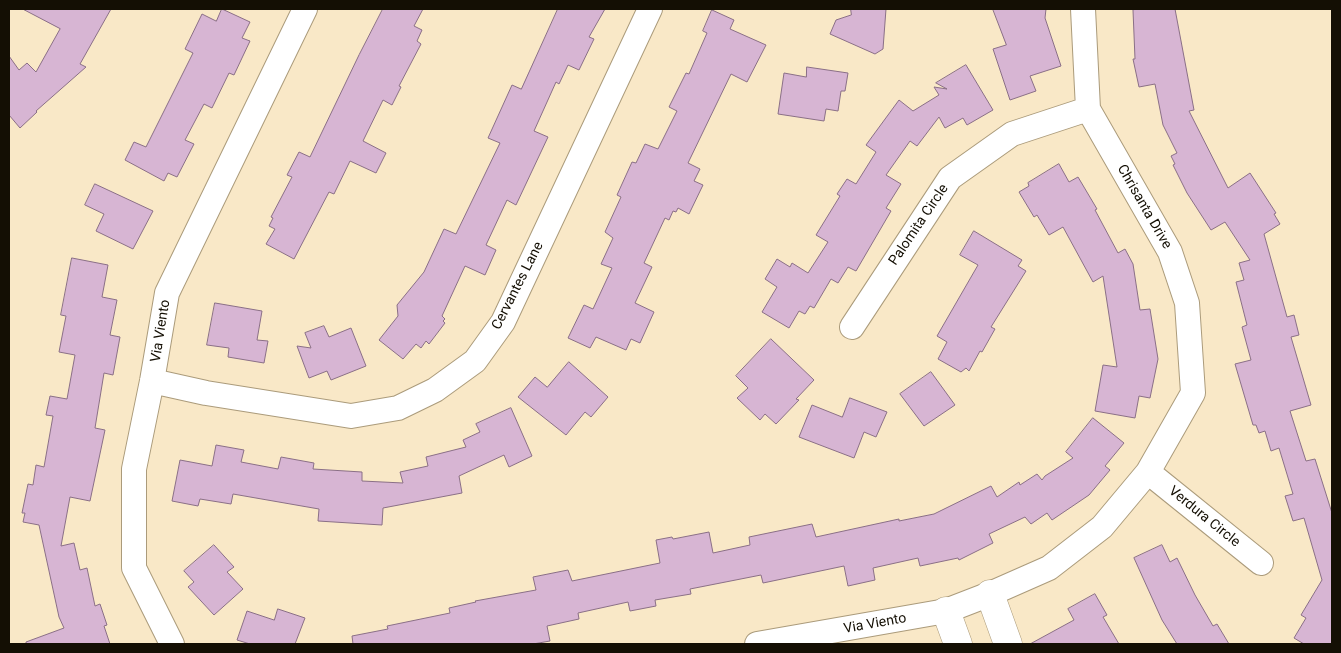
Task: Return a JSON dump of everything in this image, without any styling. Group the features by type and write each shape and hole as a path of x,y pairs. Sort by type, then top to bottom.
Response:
{"street":[{"name":"Via Viento","path":"172,644 134,568 134,469 167,293 305,9"},
{"name":"Cervantes Lane","path":"152,381 206,393 351,416 398,408 436,390 475,361 503,322 650,9"},
{"name":"Chrisanta Drive","path":"990,594 1049,568 1102,527 1148,472 1193,394 1187,303 1170,252 1088,109 1083,9"},
{"name":"Palomita Circle","path":"852,327 950,178 1012,134 1088,109"},
{"name":"Verdura Circle","path":"1148,472 1261,563"},
{"name":"Via Viento","path":"757,644 946,611 990,594"},
{"path":"990,594 1008,644"},
{"path":"946,611 958,644"}],"building":[{"path":"23,9 111,9 80,64 86,67 36,111 20,128 9,115 9,56 19,70 27,63 36,72 60,29"},
{"path":"222,9 250,22 242,38 250,41 234,75 229,73 212,108 204,104 185,140 194,144 177,177 168,173 164,181 125,160 134,142 146,147 193,53 185,49 202,14 216,21"},
{"path":"383,9 423,9 414,26 422,30 417,41 421,44 399,86 401,87 392,105 383,100 363,141 386,153 376,173 350,161 334,194 329,192 294,259 266,244 275,229 269,226 273,218 271,217 292,177 287,175 299,152 310,157"},
{"path":"558,9 605,9 589,37 594,39 579,70 568,65 559,84 556,82 534,131 548,137 516,205 507,200 486,245 496,250 485,275 465,266 442,316 445,319 443,321 445,323 429,344 426,341 421,348 416,344 403,359 379,340 398,316 397,305 424,272 444,229 456,234 500,143 488,138 512,85 521,89"},
{"path":"851,9 886,9 883,49 875,54 830,34 836,20 851,15"},
{"path":"993,9 1046,9 1045,18 1061,66 1030,76 1036,91 1010,100 993,49 1006,45"},
{"path":"1175,9 1194,110 1189,111 1228,188 1250,173 1276,213 1274,214 1280,224 1264,234 1287,317 1294,315 1299,335 1291,337 1311,405 1290,411 1306,461 1315,459 1332,513 1332,644 1304,644 1294,638 1306,618 1301,615 1322,580 1304,518 1293,521 1285,496 1293,494 1279,448 1271,451 1265,431 1259,433 1256,425 1253,425 1235,364 1251,360 1242,327 1247,325 1236,282 1244,280 1239,263 1250,260 1225,222 1211,230 1187,193 1173,165 1175,164 1171,156 1177,153 1163,125 1155,84 1139,87 1133,59 1135,59 1133,10"},
{"path":"712,10 734,20 730,29 766,45 747,82 731,74 688,163 700,169 694,181 703,185 689,214 678,208 676,212 673,211 669,220 665,218 644,263 652,267 635,303 654,312 640,343 631,339 626,350 596,337 590,348 568,338 584,305 593,309 612,268 601,264 613,238 605,232 621,197 617,195 632,162 636,163 645,144 658,149 677,111 669,107 686,73 689,74 707,33 703,31"},
{"path":"966,65 993,110 967,125 963,118 945,128 939,117 917,146 910,141 886,175 901,184 886,208 891,211 856,271 848,267 838,283 831,279 814,308 810,306 805,314 799,311 789,328 762,312 777,287 765,279 777,259 790,267 792,263 808,273 828,242 816,235 840,196 837,194 847,179 856,184 876,152 866,145 899,100 913,111 939,95 934,87 947,89 936,83"},
{"path":"807,67 848,73 845,91 841,91 838,111 826,109 824,121 778,114 784,73 806,77"},
{"path":"1059,164 1069,182 1078,177 1097,209 1095,210 1118,253 1125,249 1133,264 1140,310 1150,309 1158,359 1150,398 1139,396 1135,418 1095,411 1103,365 1117,367 1103,276 1093,282 1063,227 1049,235 1037,215 1034,217 1019,192 1029,186 1028,183"},
{"path":"95,184 153,211 133,249 96,231 104,214 85,205"},
{"path":"974,231 1022,260 1018,266 1026,271 991,327 995,329 982,352 980,351 969,371 966,368 961,372 938,359 947,342 937,336 978,265 960,255"},
{"path":"72,258 108,265 102,297 117,300 110,335 120,337 113,375 104,373 95,428 105,430 90,501 70,497 61,546 74,543 80,570 87,568 95,606 100,604 107,625 104,626 110,644 26,644 26,642 64,628 59,617 39,525 23,522 25,513 22,513 28,484 33,485 36,465 44,467 53,416 46,415 50,396 67,399 75,355 59,352 66,316 61,315"},
{"path":"215,303 262,311 257,340 268,341 264,363 228,357 229,348 207,345"},
{"path":"324,326 329,337 351,328 366,366 331,380 327,371 309,378 297,346 311,348 305,333"},
{"path":"771,339 814,380 796,399 799,400 776,424 765,414 760,420 737,398 748,388 736,376"},
{"path":"569,362 608,397 591,417 585,412 566,435 518,397 535,377 547,387"},
{"path":"931,372 955,405 924,426 900,394"},
{"path":"850,398 887,412 876,437 864,432 854,458 799,437 812,405 842,417"},
{"path":"511,408 532,456 509,467 504,455 459,476 462,493 383,508 382,525 318,521 319,509 233,494 231,504 200,499 198,506 172,501 180,460 212,466 216,445 244,450 241,462 278,469 281,457 314,463 313,469 362,472 362,481 403,483 400,472 428,466 426,457 466,447 463,440 480,432 476,424"},
{"path":"1093,418 1124,443 1105,466 1110,470 1089,495 1052,520 1047,513 1031,524 1025,517 989,534 993,543 959,560 958,558 920,566 918,558 873,568 875,580 848,586 844,566 763,583 761,575 690,589 691,594 655,600 656,606 630,611 628,602 578,613 579,619 547,626 550,641 533,644 353,644 352,636 388,629 387,626 450,613 449,608 475,601 536,590 533,577 568,570 572,581 660,563 656,540 672,537 673,539 709,532 713,553 750,545 749,537 812,524 816,537 899,519 899,521 934,514 991,486 997,497 1019,482 1020,485 1037,474 1042,480 1045,476 1073,458 1066,452"},
{"path":"214,545 234,567 227,572 243,589 214,615 188,587 194,582 184,571"},
{"path":"1162,545 1170,562 1177,558 1213,626 1217,624 1229,644 1177,644 1162,620 1134,558"},
{"path":"1095,594 1107,615 1103,617 1119,644 1030,644 1074,620 1068,609"},
{"path":"278,609 305,618 295,644 250,644 237,640 247,611 274,620"}]}
